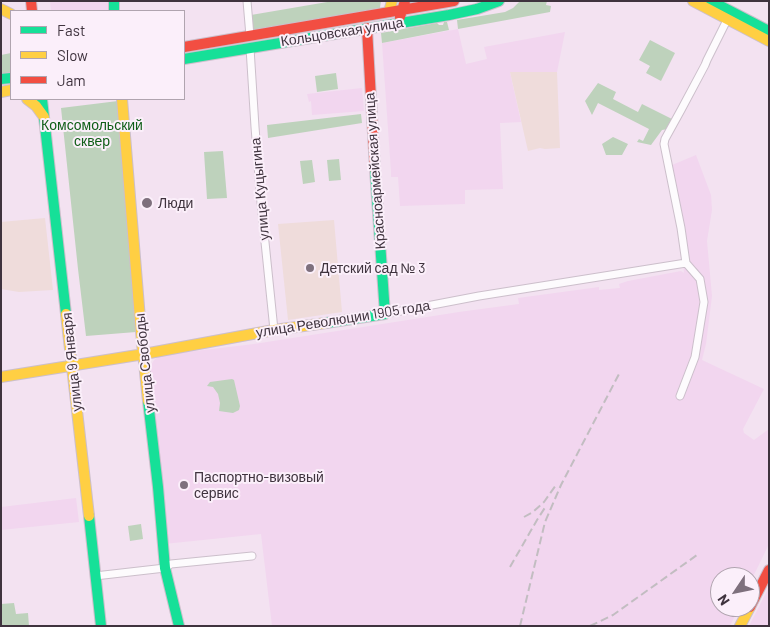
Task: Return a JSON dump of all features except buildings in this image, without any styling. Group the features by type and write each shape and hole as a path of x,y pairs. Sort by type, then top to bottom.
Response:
{"main road":[{"path":"389,12 392,1"},
{"name":"Кольцовская улица","path":"185,47 389,12 404,6 454,1"},
{"name":"Кольцовская улица","path":"185,59 477,9 500,1"},
{"path":"693,1 769,41"},
{"path":"711,1 769,32"},
{"path":"399,23 404,6"},
{"name":"Красноармейская улица","path":"367,28 385,314"},
{"path":"28,100 36,106 44,117"},
{"name":"улица 9 Января","path":"42,100 101,626"},
{"name":"улица Свободы","path":"122,100 148,404 165,568 179,626"},
{"name":"улица Революции 1905 года","path":"1,378 274,330 385,314"},
{"path":"760,588 769,570"}],"street":[{"path":"248,1 250,36"},
{"path":"680,396 695,357 704,302 700,279 686,263 664,144 727,20"},
{"name":"улица Куцыгина","path":"250,48 254,122 274,330"},
{"name":"улица Революции 1905 года","path":"385,314 479,296 686,263"},
{"path":"95,576 165,568 170,564 252,556"}],"shaded area":[{"path":"50,1 108,1 109,10 51,10"},
{"path":"458,29 466,64 487,59 484,47 565,32 557,72 510,72 521,122 500,123 503,189 465,190 465,204 400,206 398,177 391,177 382,43"},
{"path":"510,72 557,72 560,148 540,148 528,151"},
{"path":"362,88 364,111 312,115 311,101 309,102 307,94"},
{"path":"696,155 711,195 712,210 707,241 712,296 702,360 764,389 743,429 744,433 754,440 769,429 769,544 758,567 710,567 710,617 734,617 730,626 272,626 261,534 164,544 149,369 154,360 161,355 254,344 519,304 518,298 599,287 599,290 620,288 619,284 628,281 681,271 684,273 672,165"},
{"path":"45,218 53,290 19,292 1,289 1,222"},
{"name":"Детский сад № 3","path":"334,220 342,312 288,320 278,224"},
{"path":"76,498 79,522 1,530 1,507"},
{"path":"769,587 769,626 749,626 754,617 760,617 760,605"}],"green space":[{"path":"333,1 381,1 380,8 252,31 251,15"},
{"path":"520,1 547,1 546,5 551,6 550,12 458,29 457,20 505,12 513,8"},
{"path":"444,22 447,22 449,30 382,43 381,33 437,23 443,25"},
{"path":"650,40 675,53 661,81 646,73 650,66 639,60"},
{"path":"10,53 10,72 1,74 1,55"},
{"path":"336,73 338,89 317,92 315,76"},
{"path":"598,83 616,92 613,99 638,112 642,104 674,120 668,129 662,130 651,145 637,142 639,139 643,141 649,129 598,103 592,115 585,101"},
{"name":"Комсомольский сквер","path":"118,101 136,332 86,336 61,108"},
{"path":"361,114 362,123 268,138 267,125"},
{"path":"613,137 628,144 622,155 606,155 602,144"},
{"path":"223,151 227,198 207,199 204,152"},
{"path":"339,159 341,180 329,181 327,160"},
{"path":"312,160 315,182 303,184 300,161"},
{"path":"234,380 240,406 239,410 233,413 219,411 218,394 213,387 207,386 210,382"},
{"path":"141,524 143,539 130,541 128,526"},
{"path":"14,603 16,614 28,613 29,626 1,626 1,604"}],"railway":[{"path":"520,626 545,522 561,485 619,374"},
{"path":"524,517 544,502 556,485"},
{"path":"510,567 546,506"},
{"path":"590,626 613,615 697,555"}],"traffic: fast":[{"path":"114,1 114,10"},
{"path":"185,59 449,15 477,9 499,1"},
{"path":"711,1 769,31"},
{"path":"1,79 10,78"},
{"path":"42,100 66,314"},
{"path":"326,323 385,314 375,169"},
{"path":"148,401 165,568 179,626"},
{"path":"89,516 101,626"}],"traffic: slow":[{"path":"389,12 392,1"},
{"path":"693,1 769,41"},
{"path":"1,9 10,14"},
{"path":"1,92 10,90"},
{"path":"28,100 36,106 44,117"},
{"path":"122,100 148,401"},
{"path":"66,314 89,516"},
{"path":"1,377 144,354 274,330 326,323"},
{"path":"740,626 745,617"}],"traffic: jam":[{"path":"31,1 32,10"},
{"path":"400,17 405,1"},
{"path":"185,47 454,1"},
{"path":"367,28 375,169"},
{"path":"760,588 769,570"}],"place":[{"name":"Люди","path":"147,203"},
{"name":"Детский сад № 3","path":"310,268"},
{"name":"Паспортно-визовый сервис","path":"184,485"}]}
